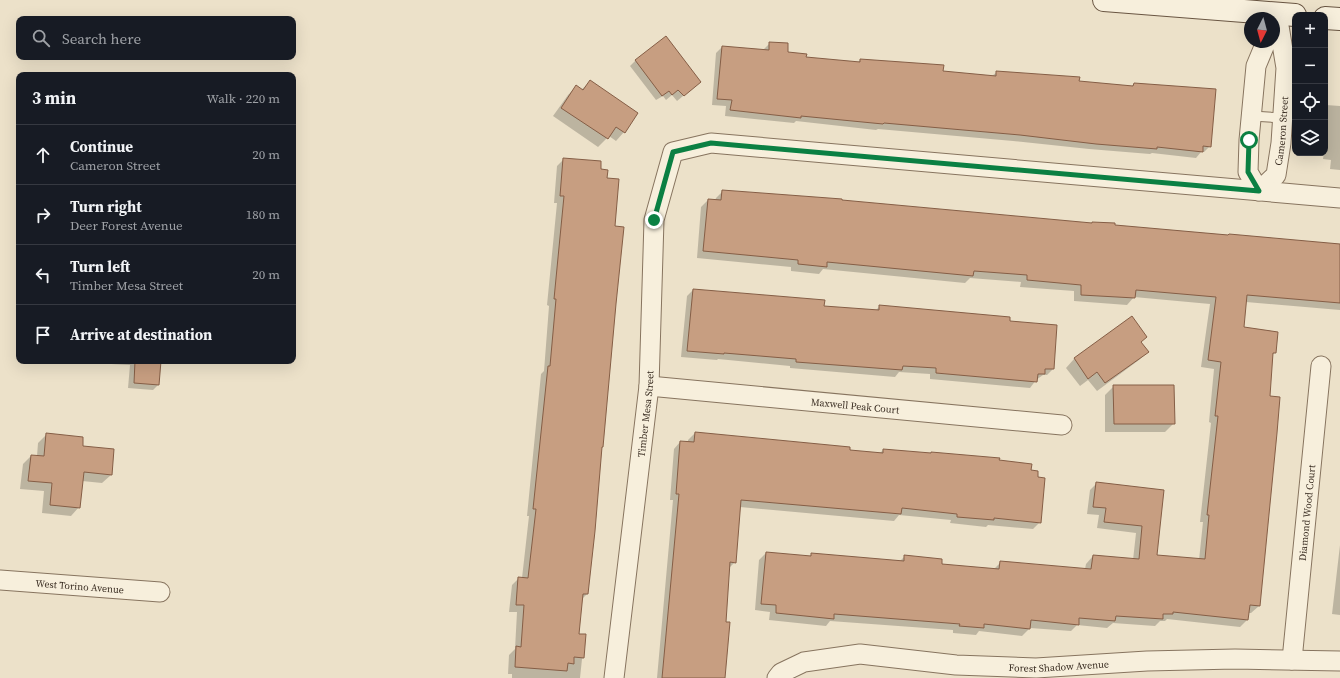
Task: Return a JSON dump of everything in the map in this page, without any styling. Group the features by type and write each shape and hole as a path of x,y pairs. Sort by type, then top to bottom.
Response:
{"street":[{"path":"1104,0 1282,17"},
{"name":"Cameron Street","path":"1259,191 1276,175 1281,143 1286,68 1282,17"},
{"path":"1328,18 1340,19"},
{"path":"1264,48 1256,66 1248,172 1259,191 1340,198"},
{"name":"Timber Mesa Street","path":"614,678 649,386 654,220 673,152 711,143 1259,191"},
{"name":"Diamond Wood Court","path":"1292,660 1321,366"},
{"name":"Maxwell Peak Court","path":"649,386 1062,425"},
{"name":"West Torino Avenue","path":"0,580 160,592"},
{"name":"Forest Shadow Avenue","path":"779,675 804,662 860,654 956,665 1036,668 1155,661 1235,659 1340,661"}],"lane":[{"path":"1252,116 1282,118"}],"building":[{"path":"666,36 701,82 684,96 678,90 672,95 669,91 662,96 635,60"},
{"path":"769,42 788,43 788,52 807,54 806,57 860,62 860,59 944,65 943,71 996,76 996,71 1080,77 1079,81 1133,86 1134,83 1216,89 1211,147 1203,146 1203,152 1157,147 1157,149 884,123 801,116 801,118 730,110 732,100 717,99 722,46 769,50"},
{"path":"590,80 638,113 625,133 616,127 608,139 561,108 576,85 583,90"},
{"path":"563,158 601,161 601,169 608,170 607,178 619,179 615,226 624,227 595,531 588,594 583,594 579,634 586,634 584,658 574,657 574,664 568,663 567,671 515,667 516,646 521,647 524,605 516,605 518,577 528,578 536,509 533,509 548,366 550,366 556,299 554,299 564,196 560,196"},
{"path":"722,190 842,199 1092,223 1115,223 1115,225 1340,244 1340,303 1247,295 1244,327 1278,332 1276,353 1273,353 1270,396 1280,397 1260,606 1250,605 1248,620 1173,612 1173,614 1163,614 1163,619 1116,616 1115,621 1079,618 1079,625 1031,620 1030,629 984,624 984,628 959,626 960,624 834,614 834,619 776,613 776,605 761,604 766,552 811,556 811,553 904,561 904,555 942,559 942,564 999,569 1000,561 1091,569 1093,555 1139,559 1142,526 1104,522 1106,508 1093,507 1096,482 1164,490 1157,555 1205,559 1209,515 1207,515 1218,416 1215,416 1221,362 1208,360 1216,297 1136,290 1135,298 1081,295 1081,285 1027,280 1027,275 974,271 973,276 827,262 827,267 798,264 798,260 703,251 708,199 721,200"},
{"path":"693,289 825,300 824,306 879,310 879,305 1010,317 1010,321 1057,325 1054,369 1045,369 1045,374 1038,374 1037,382 936,373 936,368 903,366 902,370 796,362 796,359 687,351"},
{"path":"1132,316 1147,337 1141,342 1149,352 1105,383 1097,372 1088,379 1074,358"},
{"path":"135,364 161,364 159,385 134,383"},
{"path":"1113,385 1174,385 1175,424 1114,424"},
{"path":"695,432 850,447 850,450 883,453 883,449 931,452 1000,458 999,460 1032,464 1031,470 1038,471 1038,477 1045,478 1041,523 994,518 994,520 957,517 957,514 902,508 901,514 741,500 736,563 730,562 726,622 730,622 725,678 662,678 679,494 676,494 680,441 694,442"},
{"path":"46,433 83,437 83,446 114,449 112,475 84,472 80,508 50,505 52,483 28,481 31,455 44,456"}],"route":[{"path":"654,220 673,152 711,143 1259,191 1248,172 1249,140"}]}
